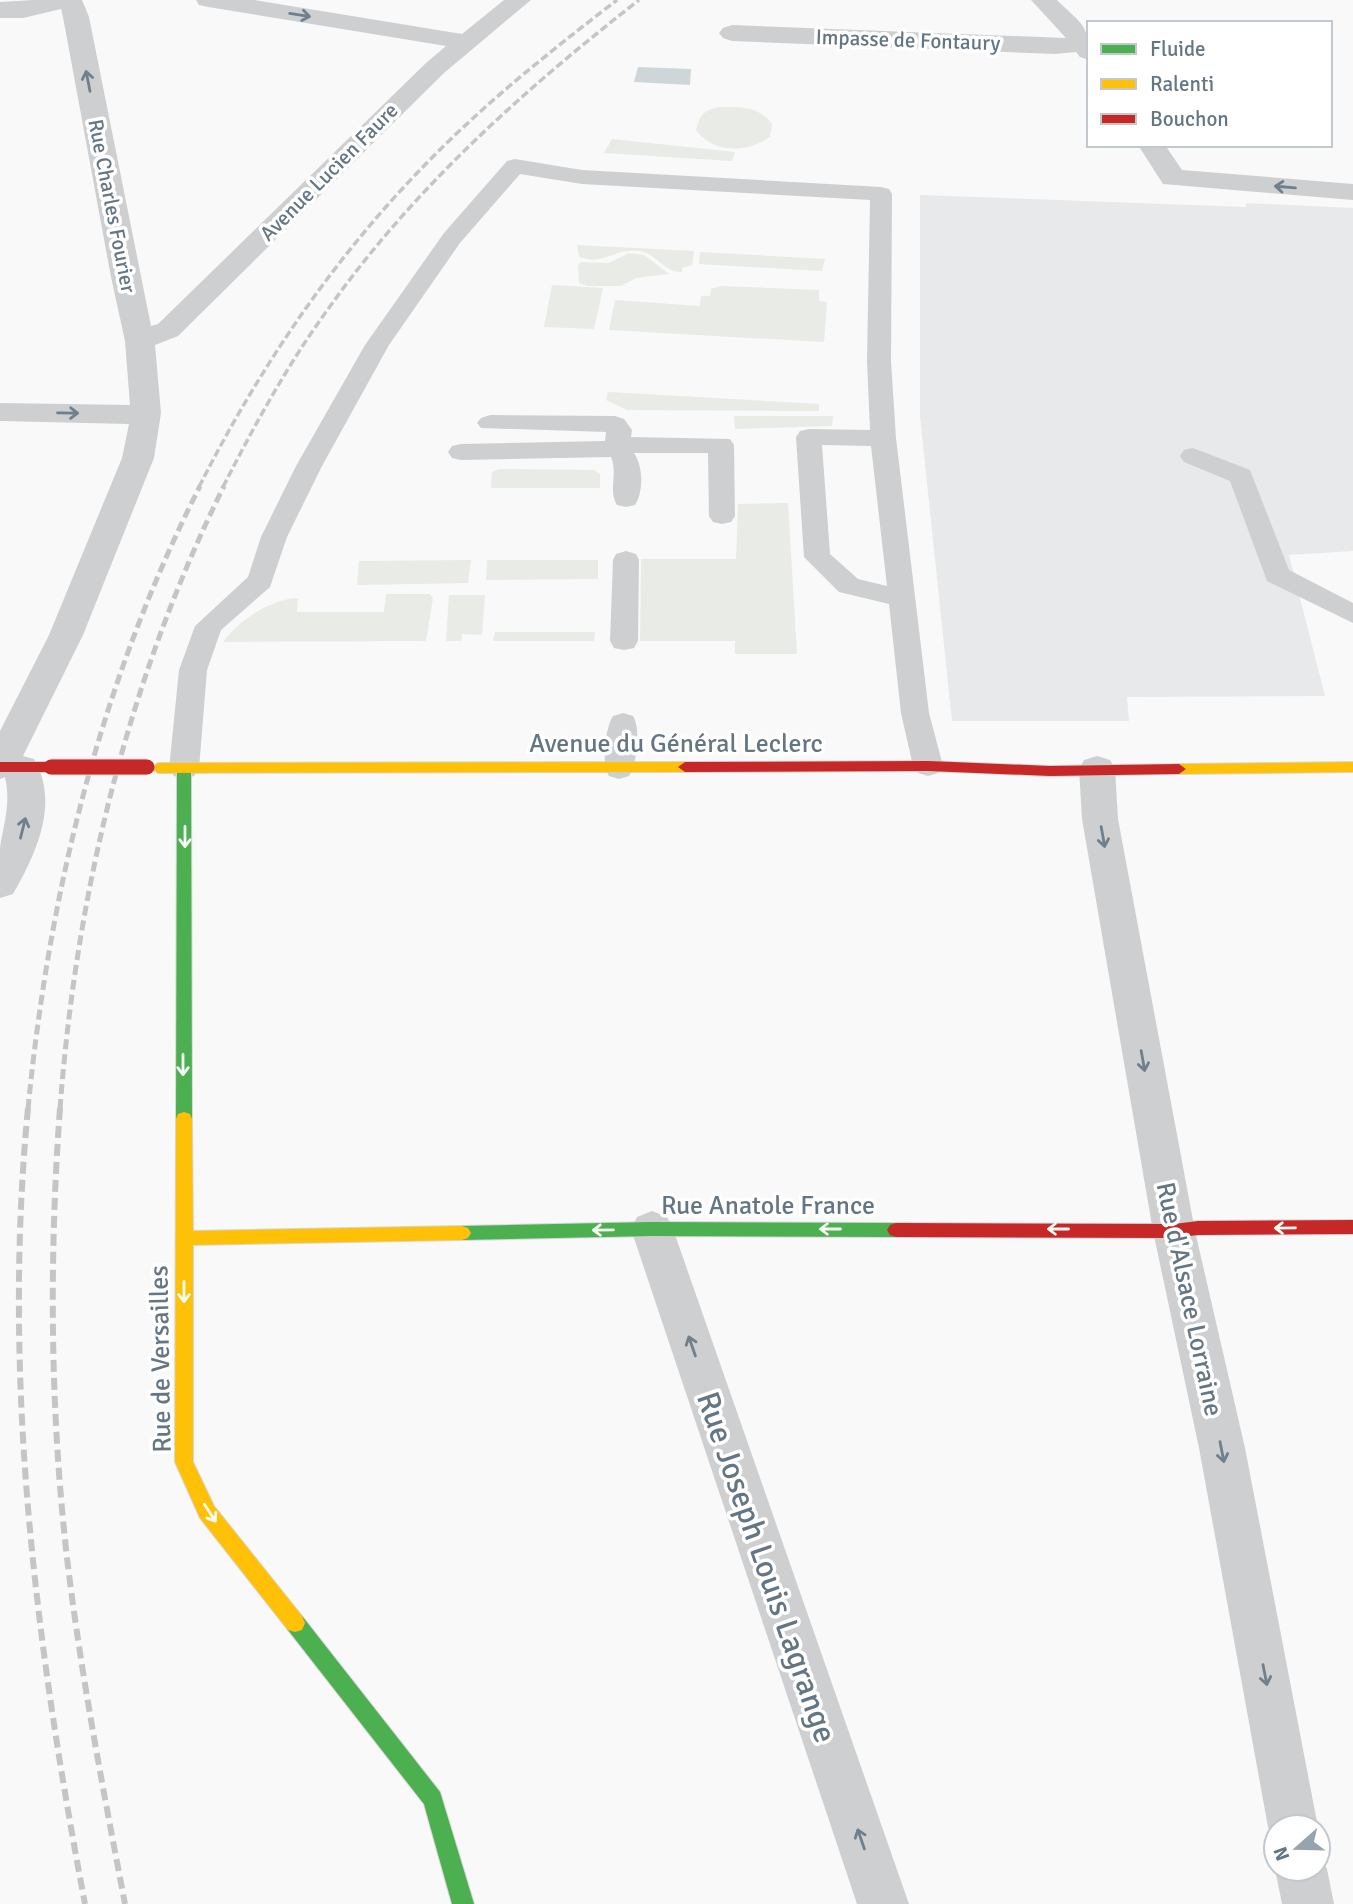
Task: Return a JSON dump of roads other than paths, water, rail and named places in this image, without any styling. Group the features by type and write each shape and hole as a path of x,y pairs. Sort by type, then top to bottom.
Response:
{"street":[{"path":"0,10 36,8 69,0"},
{"name":"Rue Charles Fourier","path":"69,0 76,17 125,277 140,341 146,413"},
{"path":"208,0 465,42"},
{"name":"Avenue Lucien Faure","path":"140,341 168,330 435,68 519,0"},
{"path":"1043,0 1074,31 1086,48"},
{"name":"Impasse de Fontaury","path":"732,33 1086,48"},
{"path":"1152,147 1173,178 1353,192"},
{"path":"0,412 146,413 138,458 71,623 18,767 28,794 26,815 16,856 0,884"},
{"name":"Avenue du Général Leclerc","path":"18,767 619,769 928,766 1050,771 1353,767"},
{"name":"Rue de Versailles","path":"184,769 184,1462 207,1512 433,1799 463,1904"},
{"name":"Rue d'Alsace Lorraine","path":"1097,769 1100,819 1174,1231 1222,1448 1290,1813"},
{"name":"Rue Anatole France","path":"183,1238 652,1229 1174,1231 1199,1228 1353,1227"},
{"name":"Rue Joseph Louis Lagrange","path":"652,1229 883,1904"},
{"path":"1304,1883 1308,1904"}],"lane":[{"path":"184,769 193,670 209,626 260,581 279,526 377,345 452,238 514,166 582,177 881,194 879,361 883,438 915,713 928,766"},
{"path":"490,423 615,424 619,429 616,447"},
{"path":"883,438 809,437 817,557 849,586 901,598"},
{"path":"461,452 721,445 722,516"},
{"path":"616,447 625,456 627,463 626,499"},
{"path":"1193,456 1241,476 1277,575 1353,614"},
{"path":"624,641 626,560"},
{"path":"619,769 622,723"}],"railway":[{"path":"199,487 245,402 298,320 387,206 420,170 491,102 617,0"},
{"path":"223,487 260,417 301,349 364,261 399,220 474,141 514,104 639,0"},
{"path":"28,1109 50,948 85,789 134,635 200,486"},
{"path":"60,1109 79,948 112,789 134,711 160,635 190,559 224,486"},
{"path":"28,1108 21,1208 19,1308 21,1408 28,1507 51,1706 85,1904"},
{"path":"60,1108 54,1220 53,1333 61,1502 86,1689 125,1904"}]}
